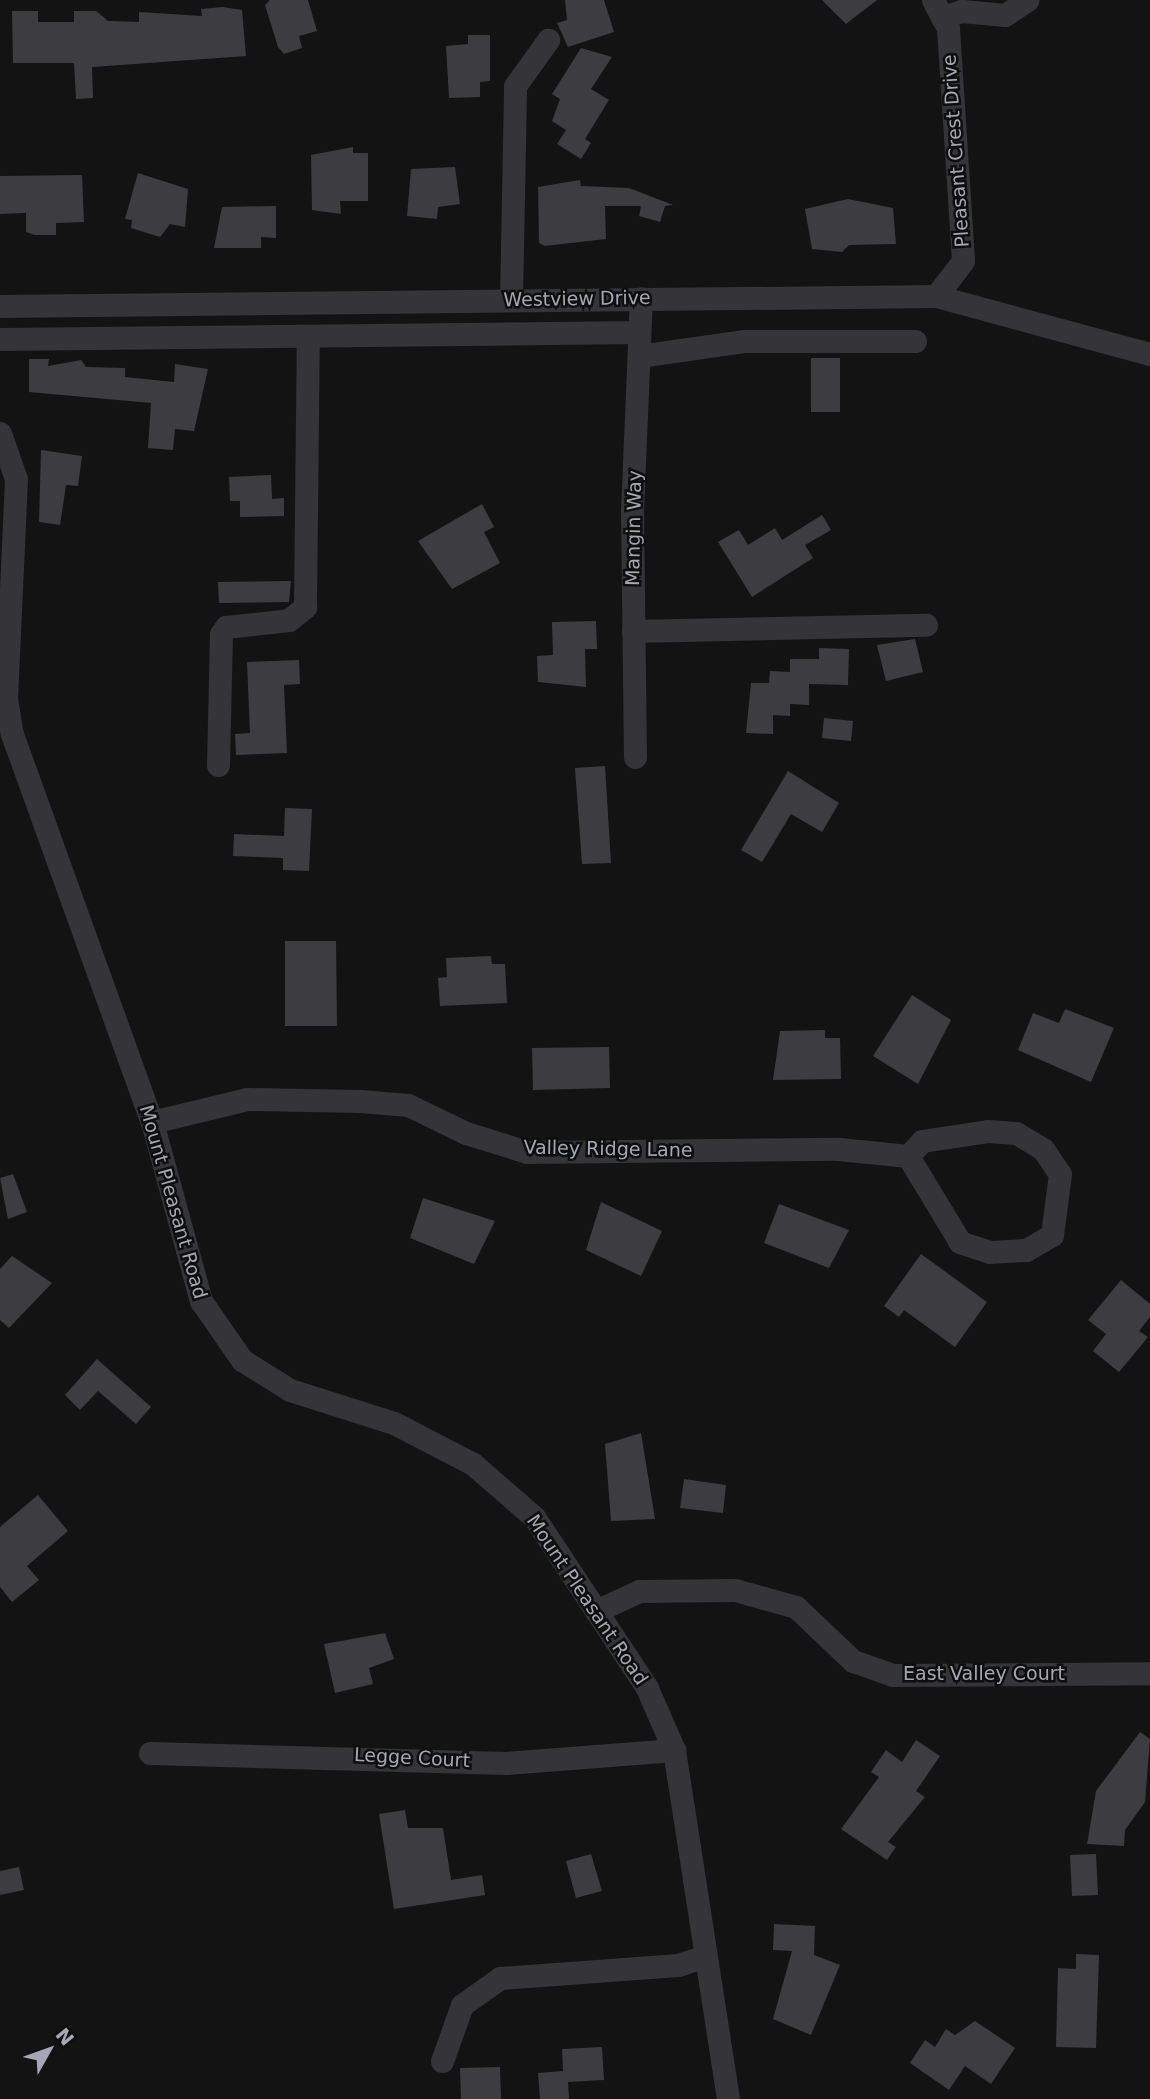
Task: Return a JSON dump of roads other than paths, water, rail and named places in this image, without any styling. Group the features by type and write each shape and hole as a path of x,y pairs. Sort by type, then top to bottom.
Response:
{"street":[{"path":"938,9 1005,15 1027,0"},
{"name":"Pleasant Crest Drive","path":"936,296 963,261 955,103 938,9"},
{"path":"511,300 515,86 548,40"},
{"name":"Westview Drive","path":"0,306 936,296 1148,353"},
{"name":"Mangin Way","path":"635,757 633,631 641,298"},
{"path":"0,339 639,332"},
{"path":"218,765 221,634 226,627 289,620 305,607 308,336"},
{"path":"639,356 745,341 915,341"},
{"name":"Mount Pleasant Road","path":"0,433 16,479 6,698 12,734 152,1122 201,1301 242,1360 290,1390 394,1423 473,1464 534,1517 647,1688 674,1750 728,2099"},
{"path":"633,631 926,625"},
{"name":"Valley Ridge Lane","path":"152,1122 247,1099 361,1101 408,1105 466,1133 527,1152 839,1149 908,1156"},
{"path":"1016,1133 1043,1149 1060,1174 1052,1236 1026,1250 990,1252 960,1242 908,1156 922,1141 1016,1133"},
{"name":"East Valley Court","path":"596,1611 639,1591 734,1590 796,1607 853,1661 893,1675 1150,1673"},
{"name":"Legge Court","path":"150,1753 506,1763 674,1750"},
{"path":"442,2062 462,2005 500,1978 678,1965 706,1956"}]}
